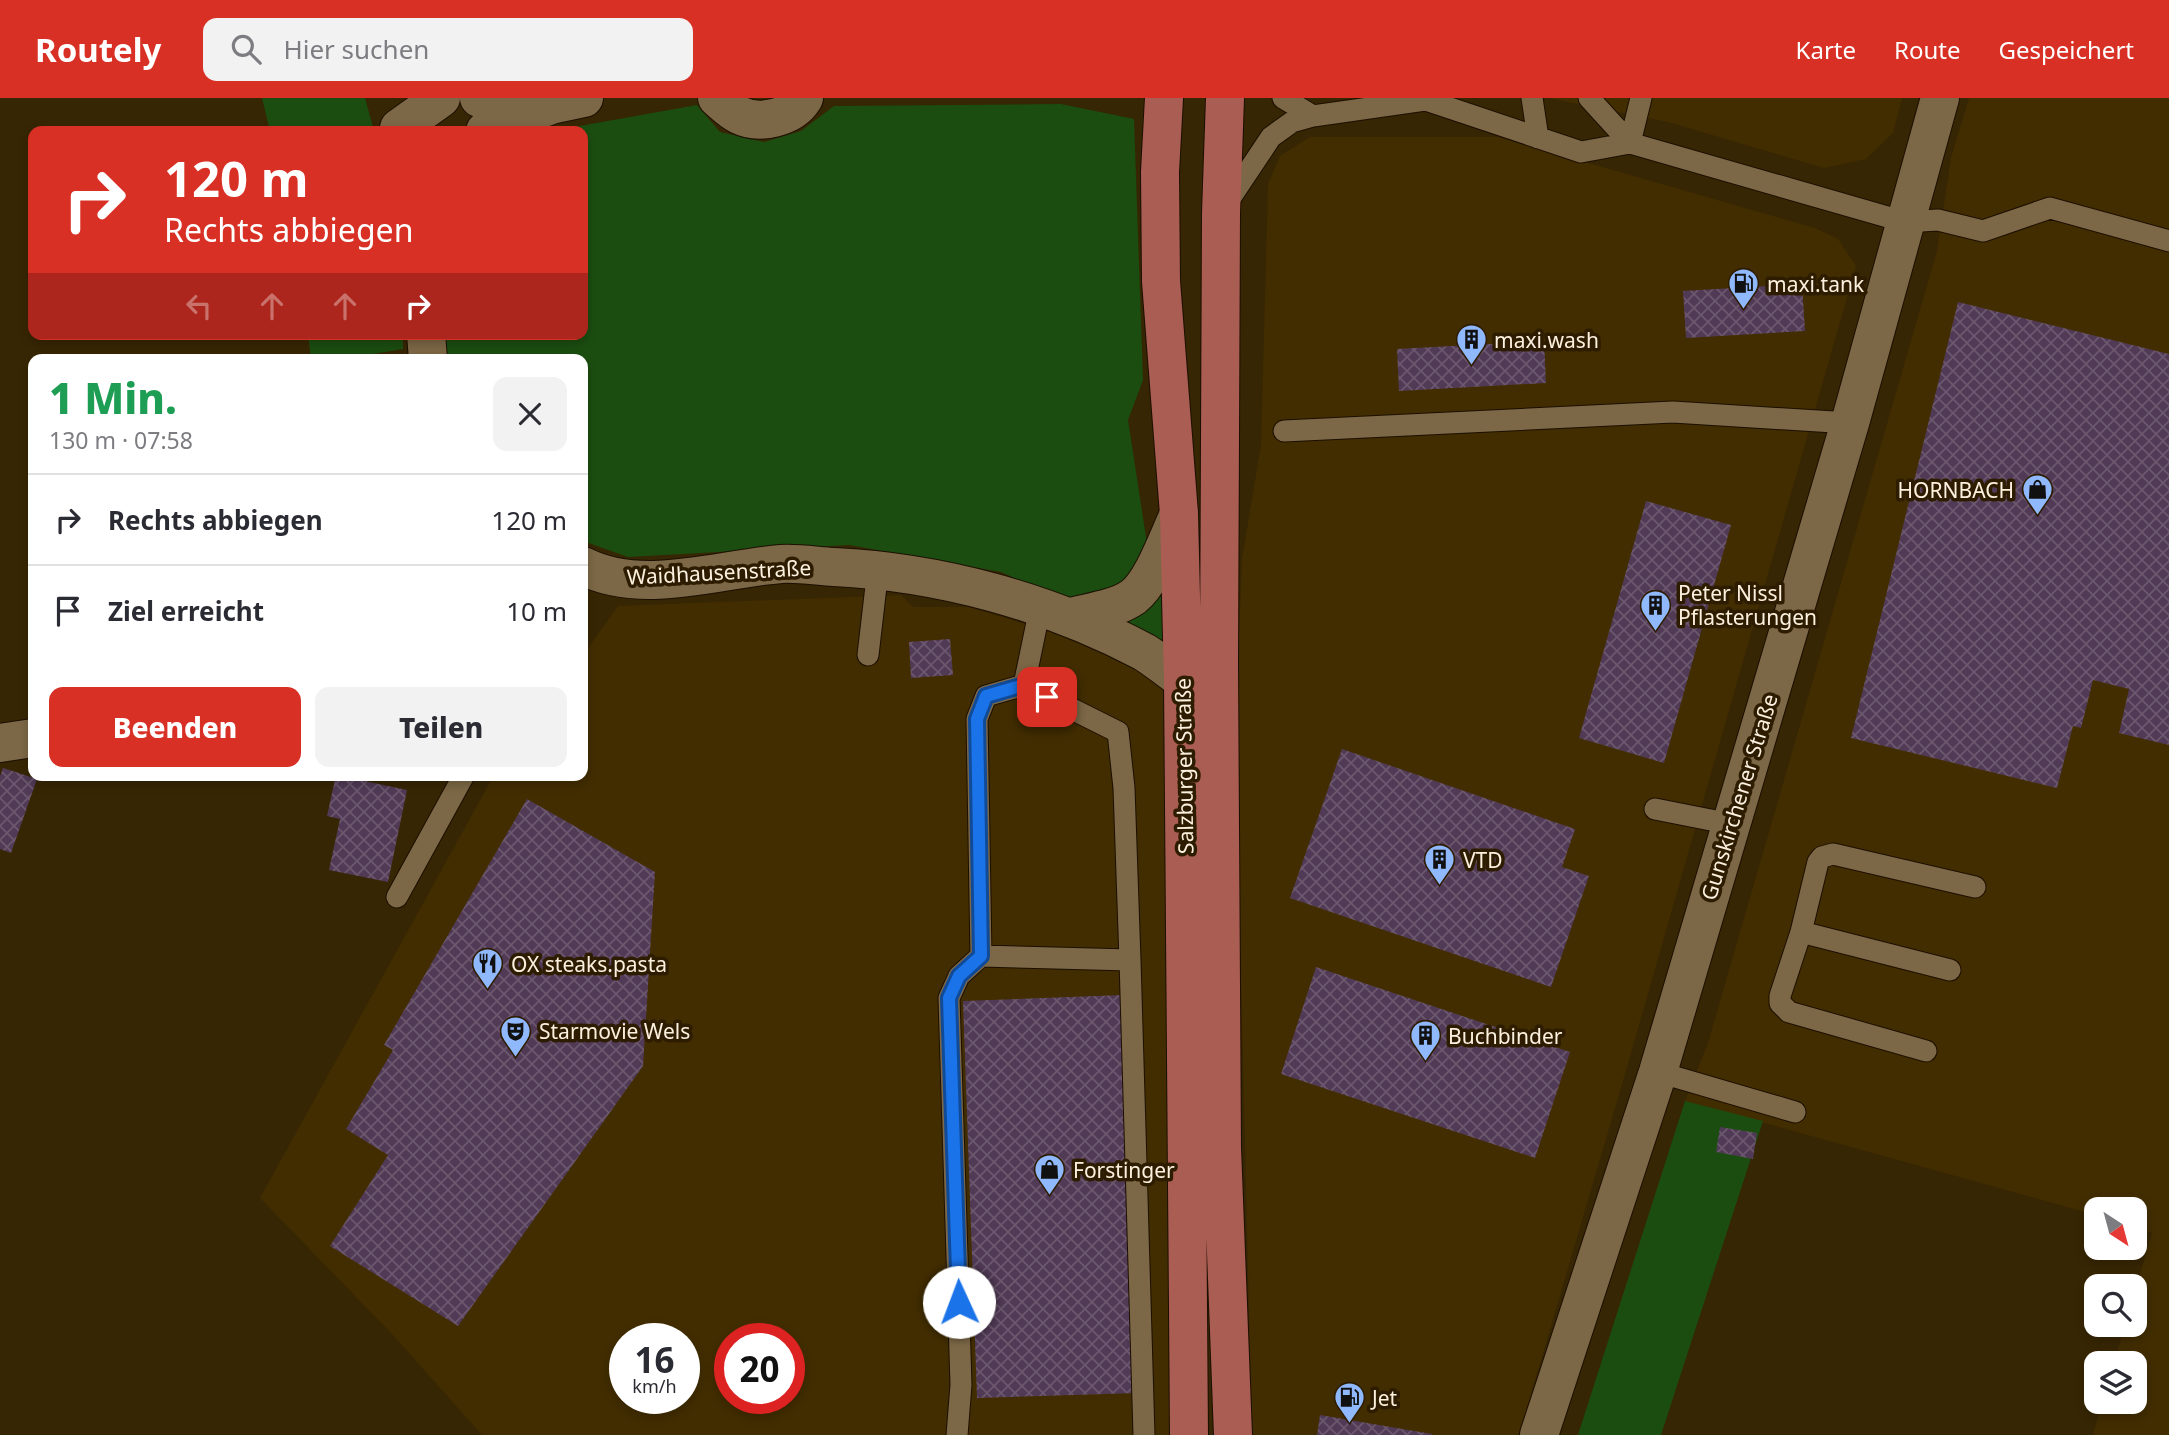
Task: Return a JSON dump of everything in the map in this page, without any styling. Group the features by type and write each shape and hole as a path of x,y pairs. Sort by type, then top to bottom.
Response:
{"main road":[{"name":"Salzburger Straße","path":"1164,98 1160,172 1161,281 1179,514 1183,680 1189,1435"},
{"name":"Salzburger Straße","path":"1225,98 1221,213 1219,677 1222,1135 1233,1435"}],"street":[{"path":"396,119 441,98"},
{"path":"478,98 563,101"},
{"path":"716,98 740,116 759,120 779,117 801,104 804,98"},
{"name":"Gunskirchener Straße","path":"1539,1435 1658,1072 1850,423 1940,98"},
{"path":"498,126 563,101"},
{"path":"1055,613 1113,606 1134,596 1149,577 1179,514"},
{"name":"Waidhausenstraße","path":"588,577 650,581 784,564 878,569 951,581 1055,613 1146,654 1183,680"},
{"path":"0,743 28,739"}],"lane":[{"path":"1283,98 1313,116"},
{"path":"1532,98 1538,138"},
{"path":"1589,98 1630,143"},
{"path":"1630,143 1641,98"},
{"path":"1221,213 1271,137 1292,122 1313,116 1434,99 1581,152 1630,143 1906,222 1938,220 1983,231 2050,208 2169,241"},
{"path":"1284,431 1673,412 1850,423"},
{"path":"868,655 878,569"},
{"path":"1024,685 1055,613"},
{"path":"981,956 977,719 986,696 1024,685 1118,732 1124,788 1144,1435"},
{"path":"397,897 461,781"},
{"path":"1655,809 1731,824"},
{"path":"1926,1051 1789,1012 1783,1007 1780,996 1801,932 1818,862 1833,854 1975,887"},
{"path":"1801,932 1950,970"},
{"path":"957,1435 961,1385 949,998 959,976 981,956 1130,960"},
{"path":"1658,1072 1795,1112"}],"shaded area":[{"path":"1549,98 1902,98 1893,133 1866,159 1824,168 1668,122"},
{"path":"1969,98 2169,98 2169,1435 2093,1435 2099,1414 2147,1414 2147,1351 2117,1351 2122,1337 2147,1337 2147,1274 2140,1274 2144,1260 2147,1260 2152,1233 2147,1231 2147,1197 2084,1197 2084,1212 1685,1101 1708,1043 1937,251 1951,158"},
{"path":"1310,137 1498,137 1815,228 1838,239 1856,266 1519,1435 1252,1435 1235,739 1242,559 1261,445 1268,184 1280,156"},
{"path":"901,595 913,607 968,607 1114,650 1164,676 1170,1435 482,1435 391,1333 260,1198 491,781 588,781 588,648 618,606"}],"green space":[{"path":"262,98 365,98 373,126 269,126"},
{"path":"1061,104 1134,119 1143,380 1128,420 1148,550 1161,586 1165,647 1001,572 849,545 628,557 588,543 588,354 443,354 441,340 588,340 588,126 580,126 697,105 720,132 764,142 801,131 834,106"},
{"path":"309,340 403,340 403,349 373,354 310,354"},
{"path":"1685,1101 1763,1121 1661,1435 1578,1435"}],"building":[{"name":"maxi.tank","path":"1802,284 1805,331 1686,338 1683,291"},
{"name":"HORNBACH","path":"1958,302 2169,354 2169,745 2119,733 2129,689 2093,680 2081,728 2073,726 2057,788 1851,738"},
{"name":"maxi.wash","path":"1544,341 1546,383 1399,391 1397,349"},
{"name":"Peter Nissl Pflasterungen","path":"1646,501 1731,525 1664,763 1579,738"},
{"path":"950,639 953,675 911,678 909,642"},
{"name":"VTD","path":"1342,749 1575,829 1562,867 1589,876 1551,987 1290,898"},
{"path":"3,768 28,776 28,781 36,781 11,853 0,849 0,776"},
{"path":"335,781 364,781 407,790 388,882 329,870 340,819 327,816"},
{"name":"Starmovie Wels","path":"527,799 655,872 643,1066 458,1326 330,1246 388,1155 346,1129 393,1050 384,1045"},
{"name":"Buchbinder","path":"1316,967 1570,1052 1535,1158 1281,1074"},
{"name":"Forstinger","path":"1123,995 1137,1393 977,1398 963,1001"},
{"path":"1720,1127 1757,1133 1753,1159 1716,1152"},
{"name":"Jet","path":"1320,1415 1432,1434 1432,1435 1317,1435"}],"place":[{"name":"maxi.tank","path":"1744,311"},
{"name":"maxi.wash","path":"1471,367"},
{"name":"HORNBACH","path":"2037,517"},
{"name":"Peter Nissl Pflasterungen","path":"1655,632"},
{"name":"VTD","path":"1440,887"},
{"name":"OX steaks.pasta","path":"488,991"},
{"name":"Starmovie Wels","path":"516,1058"},
{"name":"Buchbinder","path":"1425,1063"},
{"name":"Forstinger","path":"1050,1197"},
{"name":"Jet","path":"1349,1425"}],"route":[{"path":"959,1302 949,998 959,976 981,956 976,793 977,719 986,696 1024,685 1047,697"}]}
